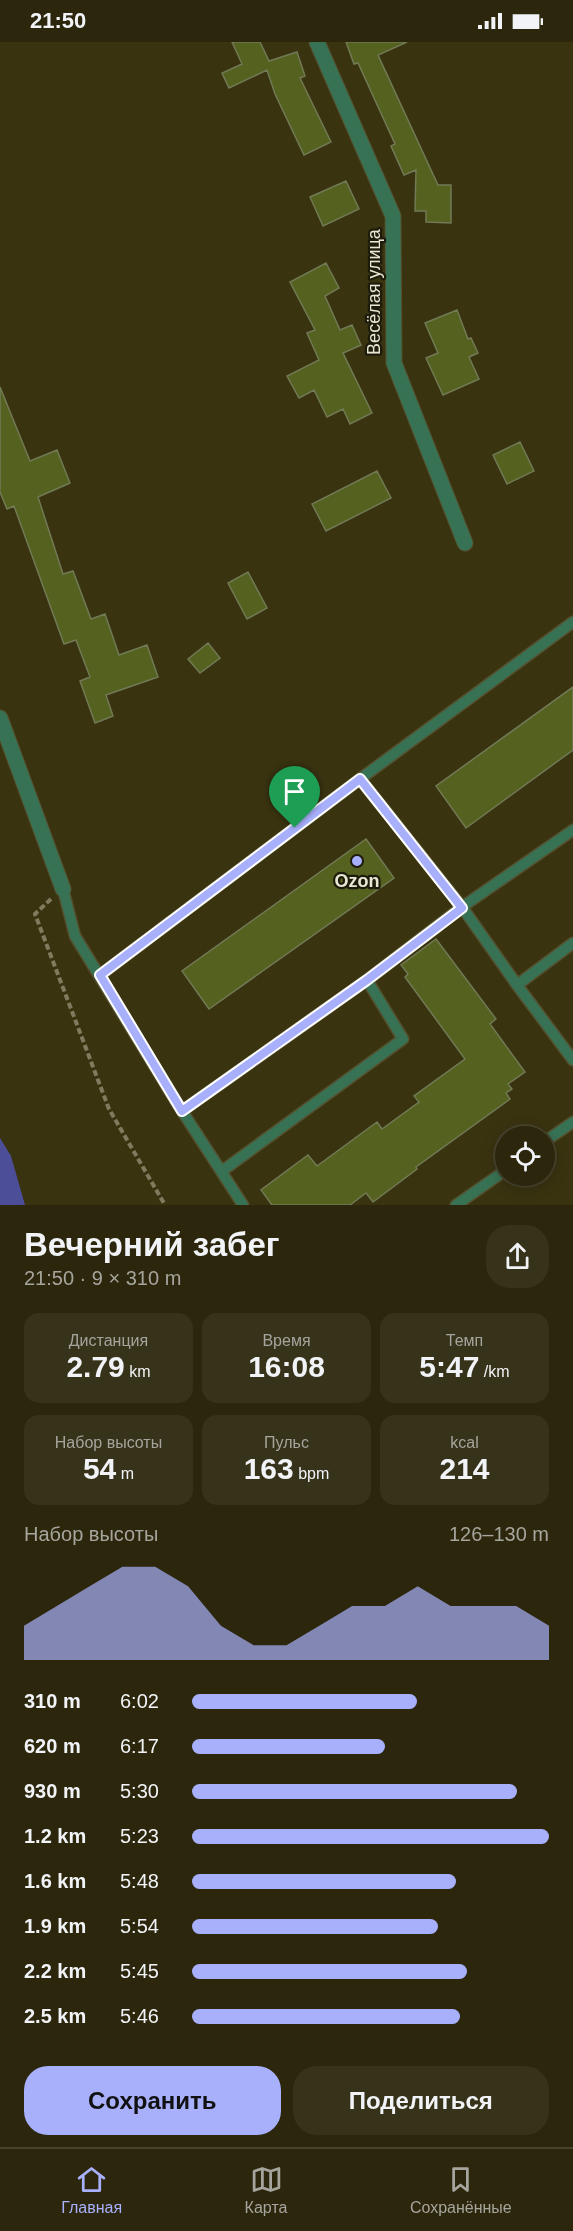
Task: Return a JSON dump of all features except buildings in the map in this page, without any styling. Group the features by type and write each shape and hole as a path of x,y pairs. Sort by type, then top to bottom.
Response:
{"street":[{"name":"Весёлая улица","path":"317,42 393,216 394,363 465,543"},
{"path":"0,717 63,889"}],"lane":[{"path":"100,975 573,622"},
{"path":"360,779 462,908 516,985 573,1060"},
{"path":"182,1111 573,830"},
{"path":"63,889 75,936 182,1111 243,1205"},
{"path":"516,985 573,943"},
{"path":"222,1171 403,1039 367,980"},
{"path":"555,1134 573,1122"},
{"path":"456,1205 495,1178"}],"path":[{"path":"63,889 35,914 109,1109 165,1205"}],"shaded area":[{"path":"0,1138 11,1156 25,1205 0,1205"}],"place":[{"name":"Ozon","path":"357,861"}],"route":[{"path":"360,779 462,908 367,980 182,1111 100,975 295,828 360,779"}]}
